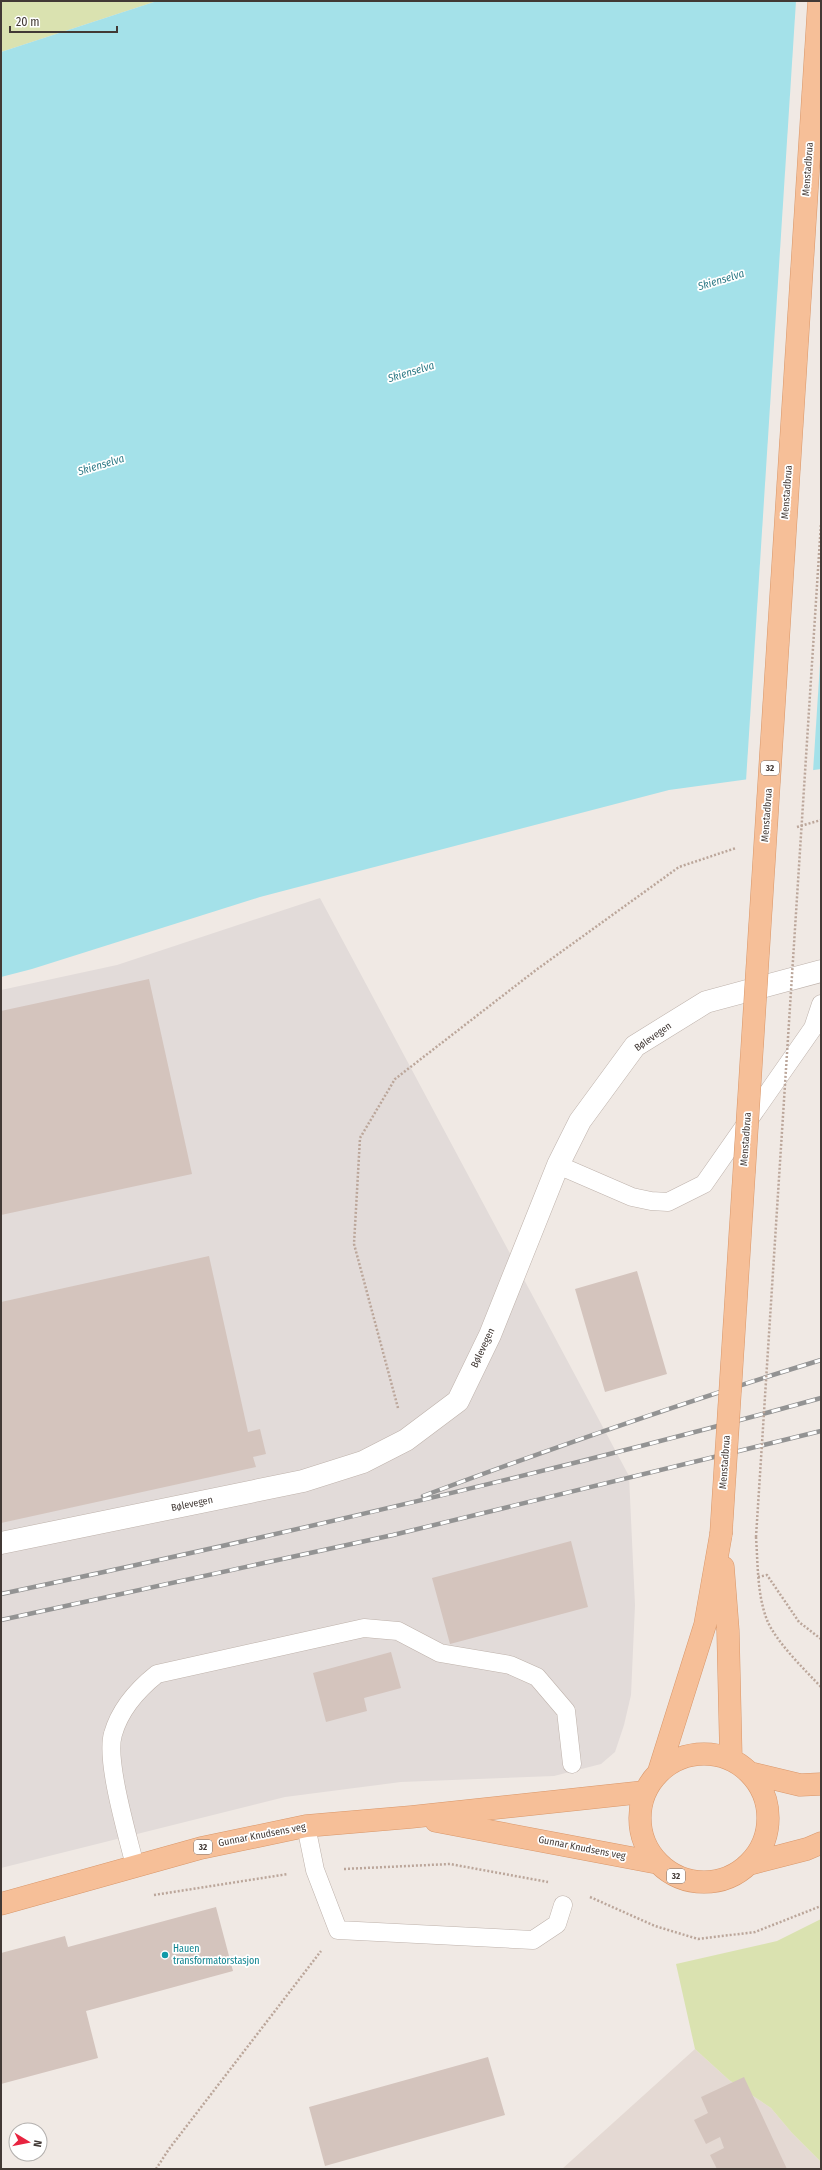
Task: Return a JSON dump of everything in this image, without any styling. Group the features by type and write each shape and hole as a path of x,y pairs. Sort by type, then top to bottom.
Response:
{"main road":[{"name":"Menstadbrua","path":"660,1771 705,1625 721,1534 819,1"},
{"name":"Menstadbrua","path":"721,1534 728,1631 731,1759"},
{"name":"32","path":"749,1864 763,1843 768,1818 764,1794 750,1773 731,1759 707,1753 681,1757 660,1771 644,1792 639,1819 644,1842 658,1863 679,1878 703,1883 728,1878 749,1864 807,1849 821,1843"},
{"name":"32","path":"750,1773 800,1785 821,1784"},
{"name":"Gunnar Knudsens veg","path":"1,1904 135,1866 251,1836 306,1826 411,1817 644,1792"},
{"name":"Gunnar Knudsens veg","path":"411,1817 658,1863"}],"street":[{"name":"Bølevegen","path":"1,1543 303,1481 362,1462 406,1440 458,1401 490,1334 558,1164 580,1122 635,1046 706,1002 821,971"}],"lane":[{"path":"558,1164 632,1197 651,1201 668,1202 704,1184 813,1028 821,1004"},
{"path":"135,1866 112,1767 112,1736 120,1716 139,1688 157,1674 364,1628 398,1631 440,1653 510,1666 537,1677 566,1711 572,1764"},
{"path":"306,1826 315,1870 338,1930 533,1940 557,1924 563,1905"}],"path":[{"path":"821,523 756,1537 761,1600 768,1621 793,1657 821,1687"},
{"path":"796,828 821,820"},
{"path":"406,1440 354,1244 360,1138 395,1079 530,975 679,867 738,847"},
{"path":"758,1577 767,1575 799,1622 821,1639"},
{"path":"153,1895 315,1870 450,1864 554,1884"},
{"path":"583,1894 654,1926 698,1939 755,1932 821,1906"},
{"path":"156,2169 169,2149 338,1930"}],"shaded area":[{"path":"320,898 629,1476 635,1605 631,1695 624,1725 615,1752 601,1764 554,1776 401,1782 285,1797 1,1868 1,990 117,965"},
{"path":"695,2049 729,2080 771,2108 792,2133 821,2162 821,2169 562,2169"}],"green space":[{"path":"1,1 157,1 1,52"},
{"path":"821,1919 821,2162 792,2133 771,2108 729,2080 695,2049 676,1964 777,1941"}],"water":[{"name":"Skienselva","path":"157,1 821,1 821,769 669,790 260,897 32,969 1,977 1,52"}],"pier":[{"path":"796,1 821,1 821,648 813,772 746,781"}],"building":[{"path":"149,979 192,1174 1,1215 1,1011"},
{"path":"209,1256 248,1432 260,1429 266,1454 253,1457 256,1467 1,1523 1,1302"},
{"path":"637,1271 667,1374 605,1392 575,1289"},
{"path":"571,1541 588,1607 450,1644 432,1578"},
{"path":"391,1652 401,1688 364,1698 367,1711 326,1722 313,1673"},
{"path":"216,1907 233,1971 86,2011 98,2058 1,2084 1,1953 65,1936 68,1947"},
{"path":"488,2057 505,2115 325,2166 309,2107"},
{"path":"744,2077 787,2169 717,2169 710,2155 724,2148 720,2137 706,2144 694,2120 708,2113 701,2097"}],"railway":[{"path":"423,1496 621,1425 821,1360"},
{"path":"1,1594 310,1526 515,1478 719,1426 821,1398"},
{"path":"1,1620 393,1535 821,1431"}],"place":[{"name":"Hauen transformatorstasjon","path":"165,1955"}]}
